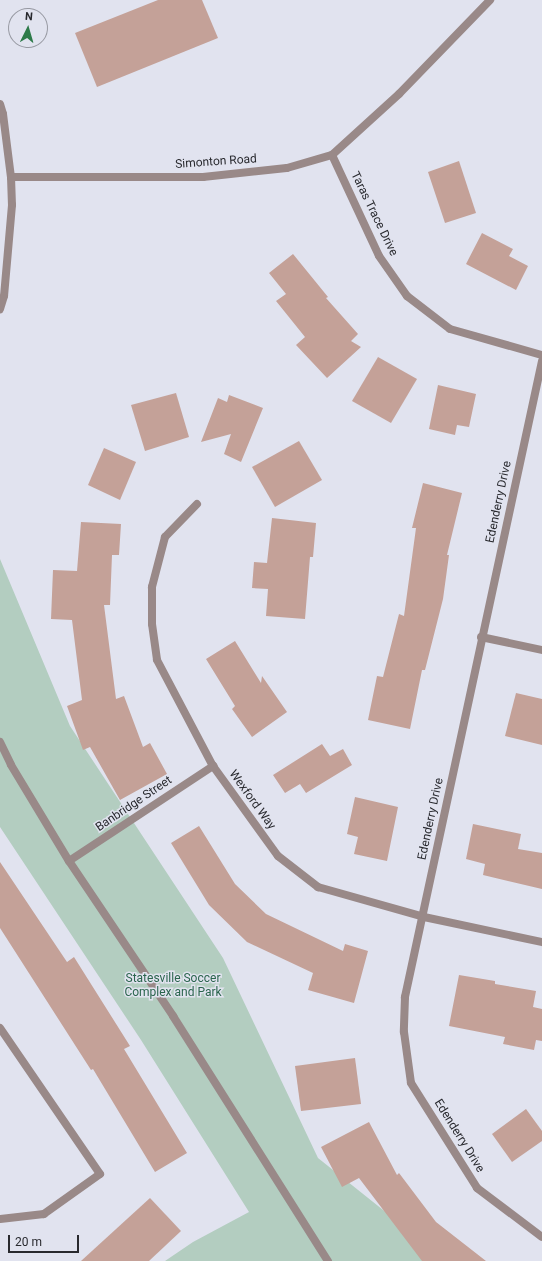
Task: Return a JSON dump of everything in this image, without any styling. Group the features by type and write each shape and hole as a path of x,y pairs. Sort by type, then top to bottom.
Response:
{"street":[{"name":"Simonton Road","path":"11,177 203,177 287,168 332,155 399,94 490,0"},
{"path":"0,104 3,114 11,177 12,205 4,296 0,309"},
{"name":"Taras Trace Drive","path":"332,155 379,256 406,296 450,330 542,355"},
{"name":"Edenderry Drive","path":"542,361 482,637 424,917 405,997 404,1032 411,1083 477,1188 542,1237"},
{"name":"Wexford Way","path":"197,504 165,537 152,587 152,624 156,660 213,766 278,856 318,887 424,917 542,942"},
{"path":"482,637 542,650"},
{"path":"0,742 11,765 69,861 173,1016 328,1261"},
{"name":"Banbridge Street","path":"69,861 213,766"},
{"path":"0,1028 100,1174 44,1214 0,1219"}],"green space":[{"name":"Statesville Soccer Complex and Park","path":"0,559 70,726 223,958 318,1158 447,1261 165,1261 193,1242 249,1212 141,1040 0,827"}],"building":[{"path":"158,0 202,0 218,38 97,87 75,33"},
{"path":"459,161 476,213 445,223 428,172"},
{"path":"482,233 513,249 509,256 528,266 516,290 466,264"},
{"path":"293,254 328,297 326,298 358,334 351,341 361,347 327,378 296,345 305,337 276,301 286,294 269,273"},
{"path":"378,357 417,379 391,423 352,401"},
{"path":"438,385 476,394 469,427 457,425 455,435 429,429"},
{"path":"176,393 189,437 145,451 131,405"},
{"path":"229,395 263,408 241,462 224,454 231,434 201,442 218,398 227,402"},
{"path":"299,441 322,480 275,507 252,467"},
{"path":"104,448 136,462 120,500 88,485"},
{"path":"423,483 462,493 447,555 449,555 443,599 425,670 422,670 410,729 368,720 377,676 383,677 399,614 404,616 416,528 412,528"},
{"path":"272,518 316,523 313,557 310,557 305,619 266,616 268,589 252,588 254,562 267,563"},
{"path":"81,522 121,524 119,555 112,555 110,605 104,605 116,699 124,696 143,747 150,743 167,774 120,800 90,747 83,750 67,706 82,700 72,620 51,619 53,570 77,571"},
{"path":"235,641 261,683 262,676 287,712 252,737 232,709 235,706 206,659"},
{"path":"516,693 542,699 542,745 505,736"},
{"path":"322,744 330,756 343,749 352,765 306,793 300,784 285,793 273,775"},
{"path":"355,797 398,807 387,861 354,854 358,837 347,834"},
{"path":"473,824 521,834 518,849 542,853 542,889 483,875 485,864 466,859"},
{"path":"199,826 235,884 266,914 343,951 345,944 368,951 354,1003 308,990 313,973 247,942 209,905 171,843"},
{"path":"0,862 67,962 74,957 130,1046 124,1049 187,1153 155,1172 93,1069 91,1070 0,928"},
{"path":"459,975 495,981 495,984 536,991 533,1007 542,1009 542,1041 536,1040 534,1050 503,1044 505,1037 449,1026"},
{"path":"355,1058 361,1104 301,1111 295,1066"},
{"path":"526,1109 542,1131 542,1141 512,1162 492,1134"},
{"path":"369,1122 397,1175 399,1173 436,1222 486,1261 422,1261 359,1178 342,1187 321,1147"},
{"path":"150,1198 181,1231 149,1261 81,1261"}]}
